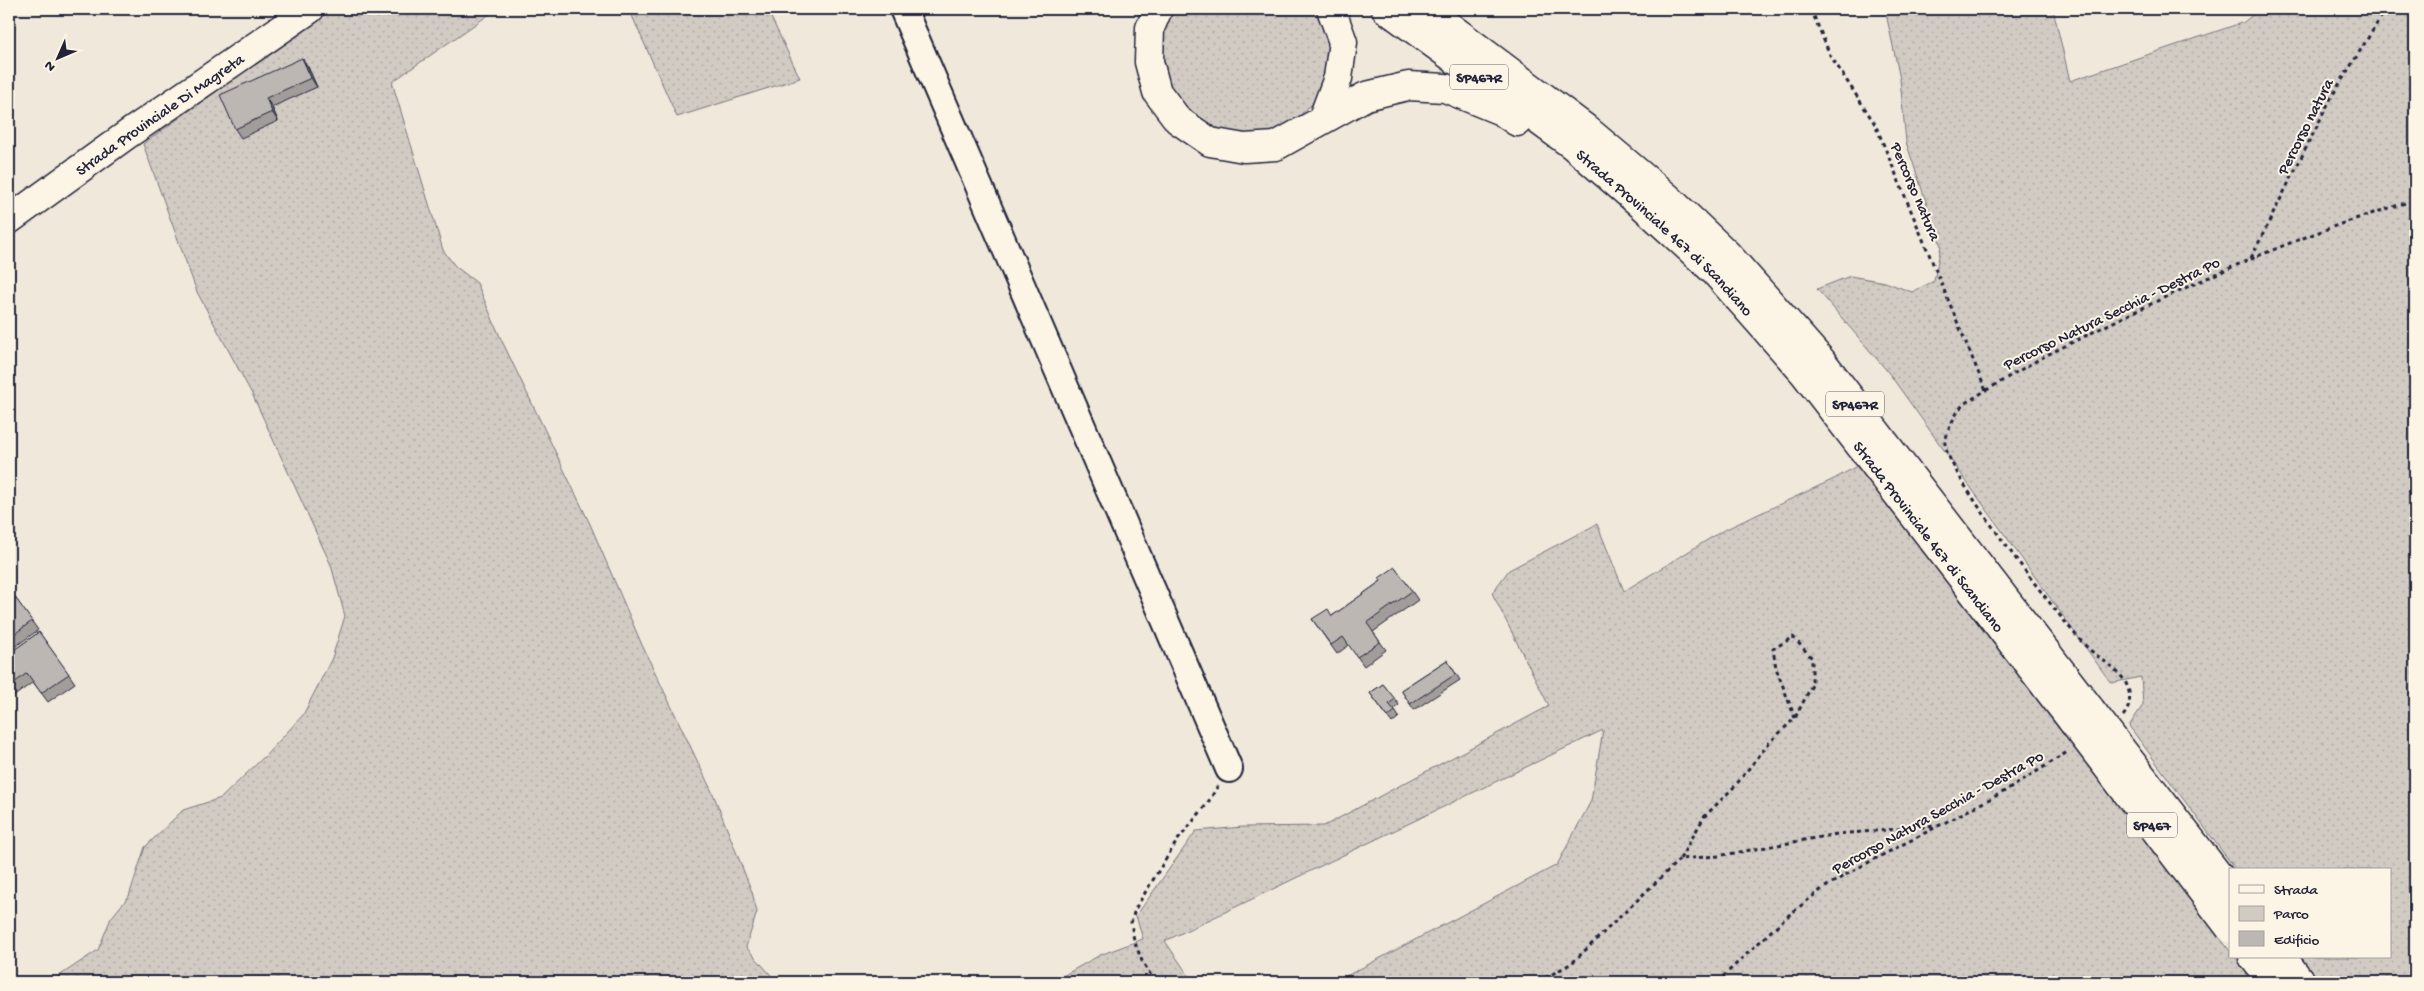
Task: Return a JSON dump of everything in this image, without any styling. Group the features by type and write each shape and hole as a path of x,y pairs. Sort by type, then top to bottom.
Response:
{"main road":[{"name":"Strada Provinciale Di Magreta","path":"9,220 128,134 310,9"},
{"path":"1158,9 1150,28 1148,62 1157,92 1178,120 1210,142 1244,148 1276,146 1323,118 1366,96 1408,86 1445,88 1500,111 1557,149 1595,165"},
{"path":"1323,118 1338,78 1343,42 1330,9"},
{"name":"Strada Provinciale 467 di Scandiano","path":"1386,9 1572,145 1715,272 1804,373 2080,726 2229,927"},
{"name":"Strada Provinciale 467 di Scandiano","path":"1426,9 1585,128 1666,196 1710,237 1759,288 1821,360 1896,456 2080,726 2229,889"},
{"path":"1448,9 1488,55"},
{"path":"2254,958 2272,982"},
{"path":"2283,958 2301,982"}],"street":[{"path":"903,9 1229,769"}],"path":[{"name":"Percorso natura","path":"1811,9 1830,55 1875,124 1986,390"},
{"name":"Percorso natura","path":"2251,259 2332,96 2386,9"},
{"name":"Percorso Natura Secchia - Destra Po","path":"2118,720 2127,712 2130,701 2122,676 2094,655 2072,630 1975,503 1946,453 1945,442 1949,429 1962,405 2040,358 2126,315 2251,259 2321,231 2415,200"},
{"path":"1538,982 1572,963 1680,859 1704,817 1735,786 1769,743 1795,718 1812,685 1812,658 1792,637 1772,649 1776,668 1795,718"},
{"name":"Percorso Natura Secchia - Destra Po","path":"1716,982 1784,919 1822,889 1852,871 2008,789 2080,726"},
{"path":"1154,982 1142,962 1134,940 1131,923 1135,909 1177,841 1207,804 1229,769"},
{"path":"1680,859 1718,856 1837,834 1940,826"}],"green space":[{"path":"331,9 497,9 392,82 443,250 455,266 477,283 501,339 590,524 642,645 714,796 752,892 757,912 746,947 777,982 50,982 98,950 111,918 129,896 145,847 183,810 221,798 267,754 303,715 332,658 345,616 331,565 253,396 197,292 143,144"},
{"path":"629,9 767,9 800,78 677,117"},
{"path":"1172,9 1323,9 1331,42 1330,73 1313,103 1289,126 1256,136 1222,134 1192,119 1170,92 1162,60 1161,29"},
{"path":"1885,9 2053,9 2070,81 2244,22 2260,9 2415,9 2415,982 2319,982 2301,958 2392,958 2392,868 2235,868 2129,726 2143,705 2141,677 2111,683 1888,372 1817,289 1850,276 1885,282 1912,292 1934,281 1941,246 1906,142 1900,79"},
{"path":"1857,466 2229,950 2229,958 2236,958 2254,982 1335,982 1557,865 1591,801 1603,730 1165,941 1193,982 1052,982 1100,955 1143,939 1136,916 1196,831 1243,827 1324,826 1549,706 1492,593 1509,570 1597,524 1624,591 1722,531 1834,479"}],"building":[{"path":"302,58 311,78 266,98 272,112 235,129 220,95"},
{"path":"1395,567 1412,591 1367,623 1380,642 1357,657 1343,637 1331,645 1312,619 1328,609 1332,616 1381,581 1379,578"},
{"path":"9,589 32,621 9,638"},
{"path":"39,632 69,674 41,693 27,673 9,687 9,644 14,650"},
{"path":"1447,660 1456,674 1410,704 1401,690"},
{"path":"1383,684 1395,699 1389,704 1395,711 1388,717 1370,693"}]}
